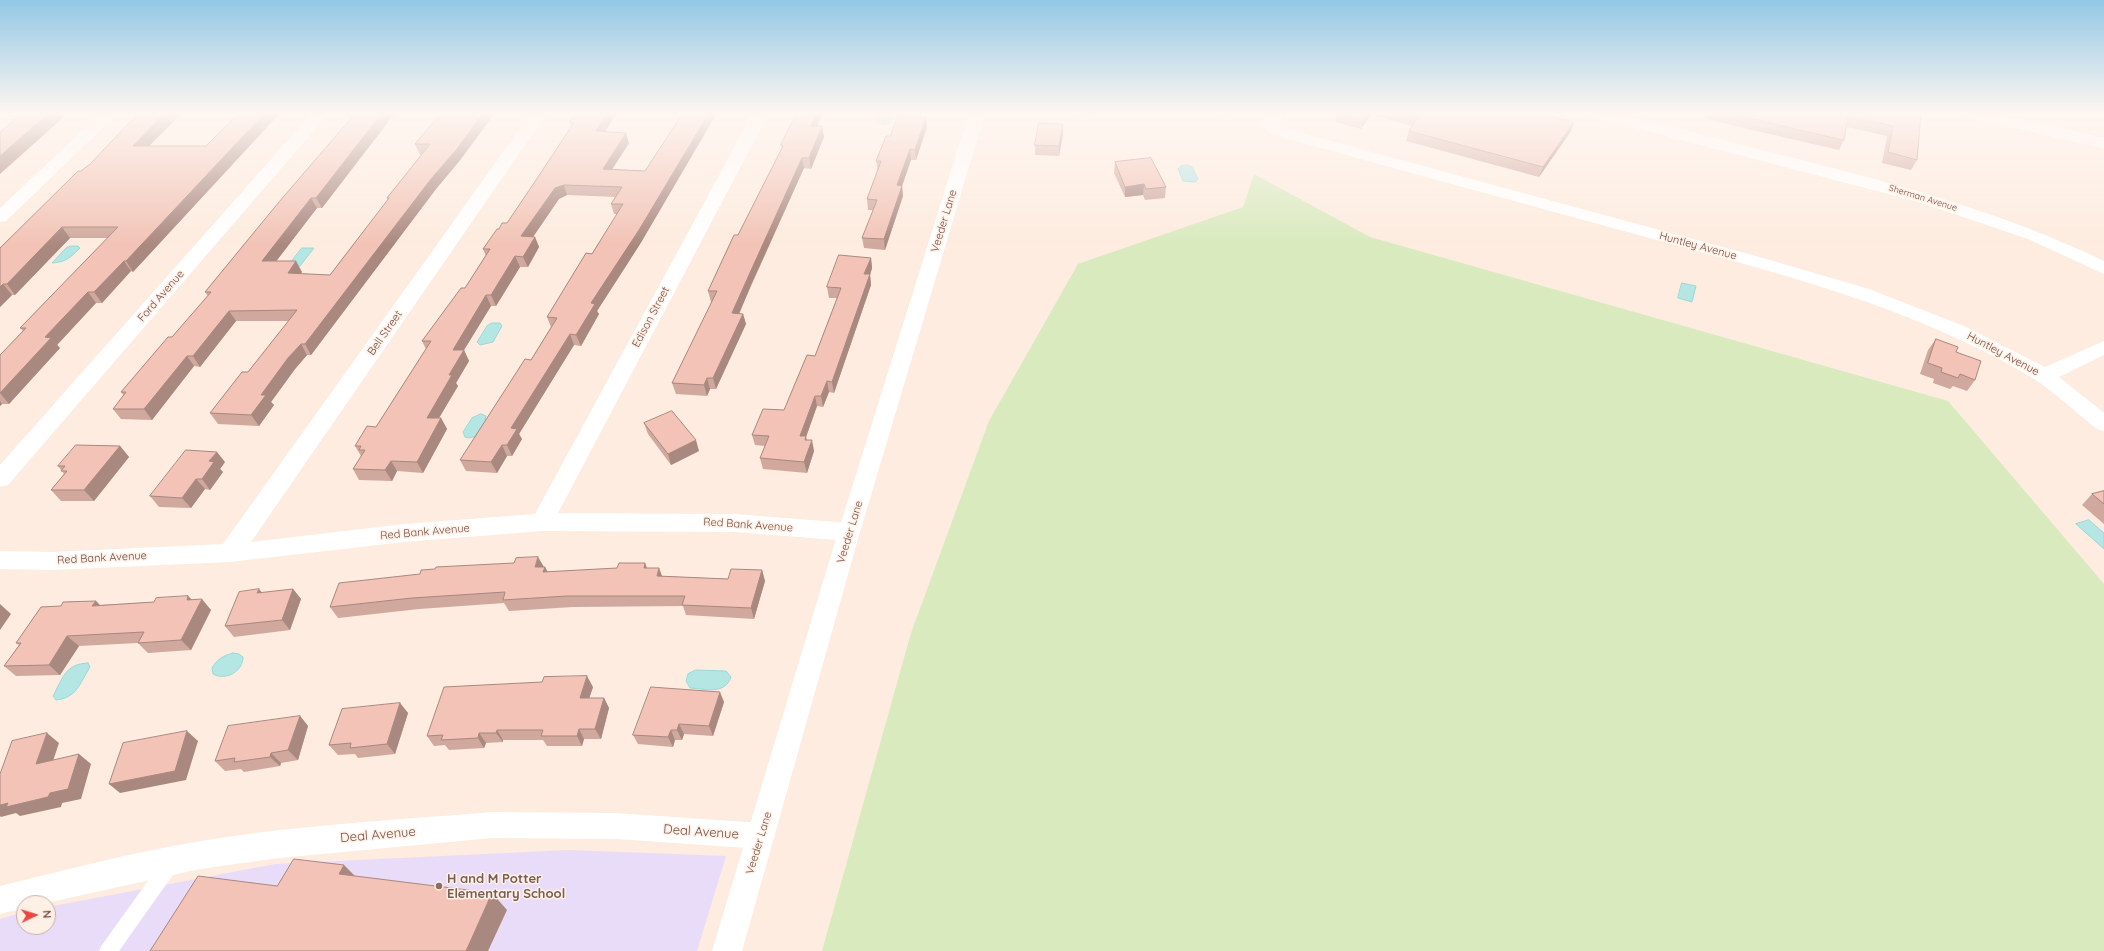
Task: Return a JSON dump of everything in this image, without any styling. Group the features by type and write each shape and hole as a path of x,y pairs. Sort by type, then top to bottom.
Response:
{"street":[{"path":"0,217 63,157"},
{"name":"Ford Avenue","path":"0,479 282,157"},
{"name":"Bell Street","path":"230,553 508,157"},
{"name":"Edison Street","path":"542,522 737,157"},
{"name":"Veeder Lane","path":"727,951 850,532 963,157"},
{"name":"Huntley Avenue","path":"1374,157 1757,262 1862,293 1957,330 2044,376 2104,424"},
{"name":"Sherman Avenue","path":"1770,157 1905,192 1969,212 2027,233 2104,268"},
{"path":"2044,376 2104,348"},
{"name":"Red Bank Avenue","path":"0,560 52,561 230,553 404,533 542,522 735,523 850,532"},
{"name":"Deal Avenue","path":"0,900 98,876 173,860 279,844 492,825 617,826 761,836"}],"lane":[{"path":"108,951 173,860"}],"shaded area":[{"name":"H and M Potter Elementary School","path":"569,850 726,856 697,951 0,951 0,919 16,914 16,935 56,935 56,905 275,864"}],"green space":[{"path":"1254,174 1370,237 1948,401 2104,584 2104,951 822,951 911,633 989,421 1078,264 1243,207"}],"water":[{"path":"1187,165 1192,167 1198,179 1195,182 1183,181 1178,169 1181,166"},
{"path":"78,246 80,248 68,259 61,262 52,263 66,248"},
{"path":"302,248 314,248 300,266 288,266"},
{"path":"1682,283 1696,286 1692,302 1678,298"},
{"path":"492,323 500,323 502,326 493,342 480,345 477,342 487,326"},
{"path":"481,414 486,416 485,420 487,421 479,434 469,438 465,437 463,432 472,418"},
{"path":"2089,520 2104,533 2104,549 2076,524"},
{"path":"233,653 239,654 243,657 237,671 228,676 218,676 213,674 212,668 216,662"},
{"path":"88,663 90,667 77,689 69,696 56,700 53,696 62,678 69,669 80,664"},
{"path":"696,670 726,671 731,677 728,683 720,689 708,690 690,688 686,681 688,674"}],"building":[{"path":"96,157 223,157 126,261 124,261 94,292 88,292 45,337 51,338 0,393 0,355 26,328 20,328 118,227 62,227 7,284 3,284 0,287 0,248 78,171 81,171"},
{"path":"318,157 348,157 316,198 311,198 262,261 296,261 288,273 330,275 419,157 450,157 431,179 305,344 301,344 288,358 261,395 266,395 251,415 210,413 242,372 248,372 297,310 229,311 193,356 187,356 144,409 113,409 126,392 121,392 168,337 172,337 211,292 205,292"},
{"path":"551,157 610,157 603,169 645,171 654,157 682,157 639,230 591,303 595,304 576,335 570,334 511,428 517,429 507,445 502,445 491,462 460,460 525,359 531,360 557,318 547,317 586,253 592,254 623,204 611,204 622,187 564,185 555,188 521,236 535,237 523,257 515,256 491,295 486,295 453,350 464,350 449,375 452,375 427,418 441,418 417,462 391,461 385,470 353,469 365,450 359,450 361,446 355,446 367,426 376,427 431,341 422,341 461,288 465,288 490,249 483,249 497,229 499,229 502,223 507,223"},
{"path":"777,157 809,157 802,158 732,313 743,314 713,378 707,378 704,385 672,383 717,291 708,291 734,235 738,235"},
{"path":"877,157 907,157 897,185 902,186 884,239 862,238 877,200 867,199 881,161 876,161"},
{"path":"1507,157 1550,157 1543,167"},
{"path":"1908,157 1917,157 1917,160"},
{"path":"1151,158 1166,187 1146,189 1144,184 1125,187 1115,162"},
{"path":"839,255 871,258 864,274 870,274 832,382 827,381 821,396 815,396 800,436 806,436 805,440 812,440 804,462 760,458 769,436 752,435 763,409 784,410 807,355 815,356 841,288 827,287"},
{"path":"1936,339 1958,347 1956,352 1981,361 1975,380 1960,374 1958,378 1941,372 1942,368 1928,363"},
{"path":"672,411 696,440 668,454 644,423"},
{"path":"76,445 120,446 84,490 51,490 67,471 61,471 65,466 58,466"},
{"path":"186,450 217,452 209,461 214,462 202,479 196,479 182,498 150,496"},
{"path":"2104,491 2104,504 2092,494"},
{"path":"538,557 535,567 545,567 543,572 617,568 619,563 645,563 644,568 659,568 657,576 728,579 731,569 762,570 751,608 682,605 685,596 567,596 503,600 505,592 412,598 330,607 339,583 420,574 421,570 435,569 436,567 514,563 516,558"},
{"path":"259,589 257,593 293,589 282,620 225,626 239,592"},
{"path":"188,596 187,600 202,599 181,640 138,643 144,632 67,636 49,665 4,666 21,643 16,643 41,607 61,606 63,602 96,601 92,606 154,602 156,598"},
{"path":"587,676 580,698 604,698 595,729 579,729 577,736 541,736 543,730 497,730 496,733 479,733 478,738 441,740 443,735 427,736 444,687 542,682 544,677"},
{"path":"651,687 720,692 709,726 679,724 677,730 671,730 668,737 633,735"},
{"path":"400,703 387,744 350,748 351,743 329,745 342,709"},
{"path":"300,716 288,750 271,753 270,757 234,762 235,758 215,761 228,726"},
{"path":"187,731 175,771 109,784 123,743"},
{"path":"47,733 36,764 79,754 68,789 50,793 48,797 6,807 8,803 0,805 0,774 12,741"},
{"path":"294,859 344,865 339,874 492,893 466,951 150,951 198,876 277,886"}],"place":[{"name":"H and M Potter Elementary School","path":"439,886"}]}
